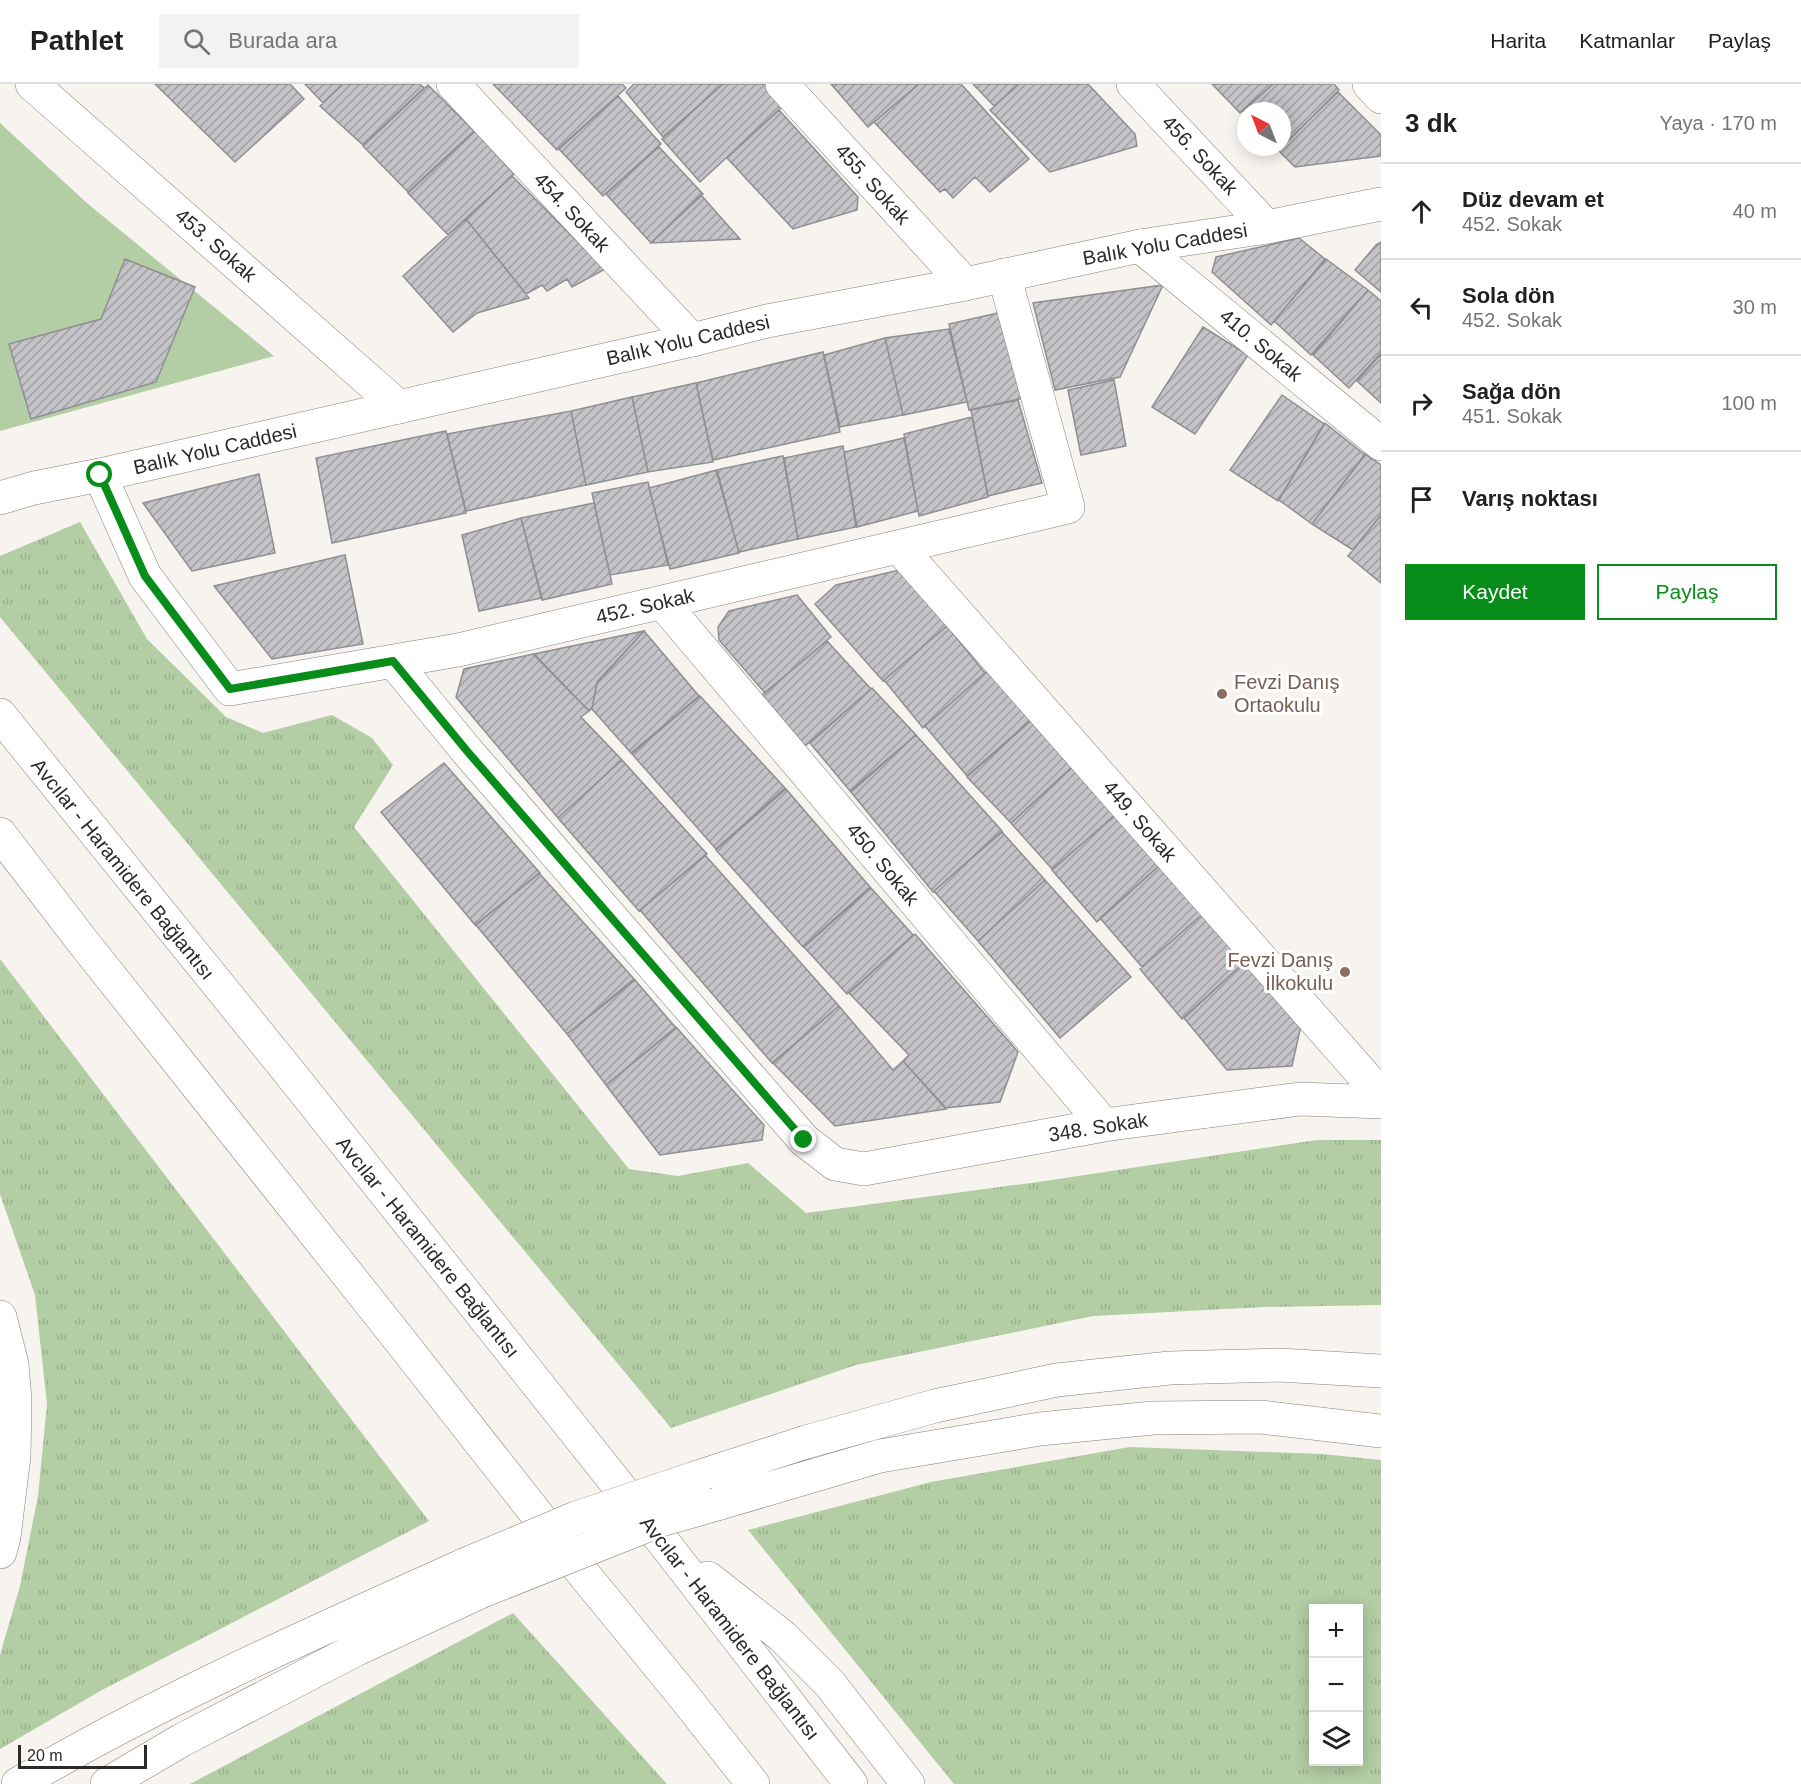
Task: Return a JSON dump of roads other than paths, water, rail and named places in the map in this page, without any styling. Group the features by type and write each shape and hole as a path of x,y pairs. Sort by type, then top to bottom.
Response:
{"main road":[{"name":"453. Sokak","path":"32,84 399,407"},
{"name":"454. Sokak","path":"453,84 692,340"},
{"name":"455. Sokak","path":"782,84 965,284"},
{"name":"456. Sokak","path":"1133,84 1267,227"},
{"path":"1369,84 1381,97"},
{"name":"Balık Yolu Caddesi","path":"0,498 34,488 399,407 767,321 965,284 1140,246 1267,227 1381,204"},
{"name":"410. Sokak","path":"1140,246 1381,444"},
{"name":"452. Sokak","path":"100,475 145,576 230,689 458,650 1068,507 1004,275"},
{"name":"449. Sokak","path":"899,547 1381,1095"},
{"name":"450. Sokak","path":"662,602 1104,1125"},
{"name":"348. Sokak","path":"393,661 467,751 772,1104 804,1140 835,1164 864,1169 1104,1125 1300,1099 1381,1102"},
{"name":"Avcılar - Haramidere Bağlantısı","path":"0,715 300,1086 668,1548 851,1784"},
{"path":"0,834 82,942 753,1784"},
{"path":"0,1317 12,1364 15,1400 14,1456 0,1552"},
{"path":"107,1784 182,1740 355,1650 472,1578 576,1518 698,1477 935,1406 1057,1380 1170,1368 1257,1365 1381,1371"},
{"path":"18,1784 66,1755 270,1653 472,1578 880,1456 1040,1429 1153,1418 1261,1417 1381,1431"},
{"path":"668,1548 782,1636 830,1684 908,1784"}],"place":[{"name":"Fevzi Danış Ortaokulu","path":"1222,694"},
{"name":"Fevzi Danış İlkokulu","path":"1345,972"}]}
